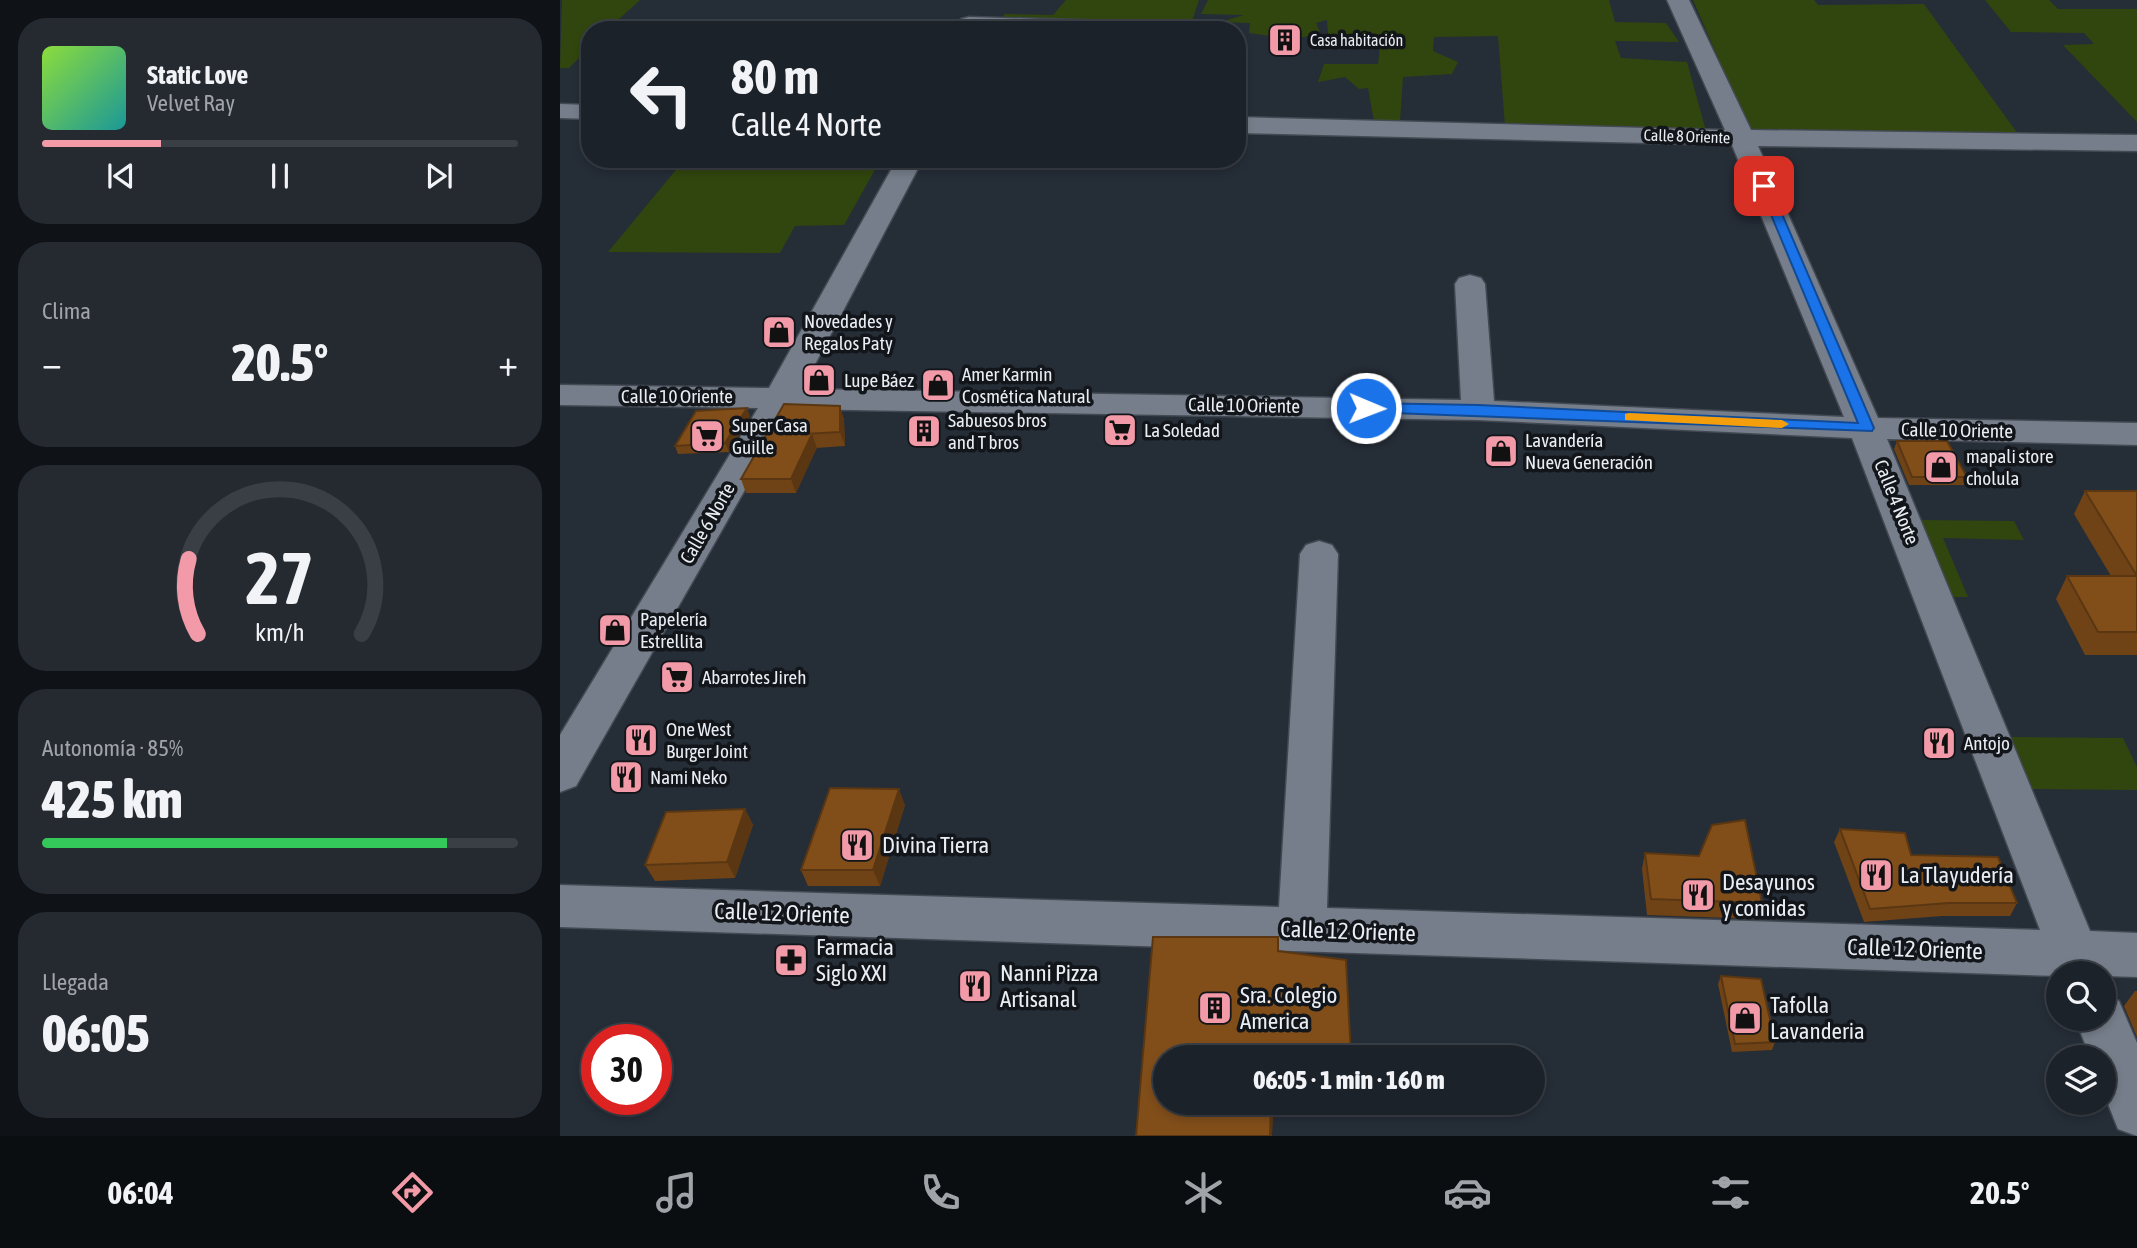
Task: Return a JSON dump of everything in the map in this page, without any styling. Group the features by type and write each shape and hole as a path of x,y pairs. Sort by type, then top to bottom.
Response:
{"street":[{"path":"971,21 983,0"},
{"name":"Calle 4 Norte","path":"1678,0 1744,138 1867,428 2078,961"},
{"path":"560,111 581,112"},
{"name":"Calle 8 Oriente","path":"1246,125 1744,138 2137,144"},
{"name":"Calle 6 Norte","path":"560,774 781,397 905,168"},
{"path":"1470,284 1478,410"},
{"name":"Calle 10 Oriente","path":"560,395 1478,410 1867,428 2137,434"},
{"path":"1302,930 1319,554"},
{"name":"Calle 12 Oriente","path":"560,906 1302,930 2046,962"},
{"name":"Calle 12 Oriente","path":"2094,961 2137,955"},
{"path":"2106,1031 2137,1110"}],"green space":[{"path":"562,0 640,0 617,21 581,21 581,56 569,68 560,68"},
{"path":"1066,0 1199,0 1192,21 999,21 1005,14 1053,15"},
{"path":"1208,0 1609,0 1615,22 1666,23 1679,42 1615,41 1621,58 1687,62 1706,131 1505,126 1498,36 1434,37 1433,51 1458,62 1452,74 1403,77 1400,121 1374,121 1368,88 1359,89 1345,77 1318,82 1324,64 1378,64 1381,38 1328,35 1327,20 1316,23 1321,35 1302,37 1301,28 1271,28 1270,36 1249,33 1250,23 1246,21 1223,21 1244,15 1201,14"},
{"path":"1693,0 1814,0 1818,5 1924,4 2018,134 1750,131"},
{"path":"1985,0 2049,0 2058,9 2137,9 2137,122 2063,45 2094,44 2084,33 2011,32"},
{"path":"678,168 876,168 844,225 795,226 780,253 608,252"},
{"path":"1919,520 2014,521 2024,540 1943,538 1968,597 1951,597"},
{"path":"2009,737 2123,738 2137,767 2137,790 2031,789"}],"building":[{"path":"784,404 840,406 840,432 804,434 812,434 791,479 741,479"},
{"path":"747,408 725,443 675,446 696,411"},
{"path":"1897,441 1947,441 1967,477 1912,477"},
{"path":"2085,491 2137,491 2137,576"},
{"path":"2067,576 2137,576 2137,632 2098,632"},
{"name":"Divina Tierra","path":"830,788 899,789 873,870 801,870"},
{"path":"745,809 727,862 645,865 666,812"},
{"name":"Desayunos y comidas","path":"1745,820 1762,903 1651,899 1645,853 1699,856 1712,825"},
{"path":"1840,829 1905,833 1911,855 1998,857 2017,903 1949,903 1870,909"},
{"path":"1153,937 1278,937 1278,951 1346,960 1350,1045 1153,1045 1153,1115 1271,1115 1270,1136 1136,1136"},
{"name":"Tafolla Lavanderia","path":"1721,976 1761,979 1775,1042 1735,1044"}],"slow traffic":[{"path":"1629,417 1782,424"}],"place":[{"name":"Casa habitación","path":"1285,40"},
{"name":"Novedades y Regalos Paty","path":"779,332"},
{"name":"Lupe Báez","path":"819,380"},
{"name":"Amer Karmin Cosmética Natural","path":"938,385"},
{"name":"La Soledad","path":"1120,430"},
{"name":"Sabuesos bros and T bros","path":"924,431"},
{"name":"Super Casa Guille","path":"707,436"},
{"name":"Lavandería Nueva Generación","path":"1501,451"},
{"name":"mapali store cholula","path":"1941,467"},
{"name":"Papelería Estrellita","path":"615,630"},
{"name":"Abarrotes Jireh","path":"677,677"},
{"name":"One West Burger Joint","path":"641,740"},
{"name":"Antojo","path":"1939,743"},
{"name":"Nami Neko","path":"626,777"},
{"name":"Divina Tierra","path":"857,845"},
{"name":"La Tlayudería","path":"1876,875"},
{"name":"Desayunos y comidas","path":"1698,895"},
{"name":"Farmacia Siglo XXI","path":"791,960"},
{"name":"Nanni Pizza Artisanal","path":"975,986"},
{"name":"Sra. Colegio America","path":"1215,1008"},
{"name":"Tafolla Lavanderia","path":"1745,1018"}],"route":[{"path":"1366,408 1478,410 1867,428 1764,186"}]}
